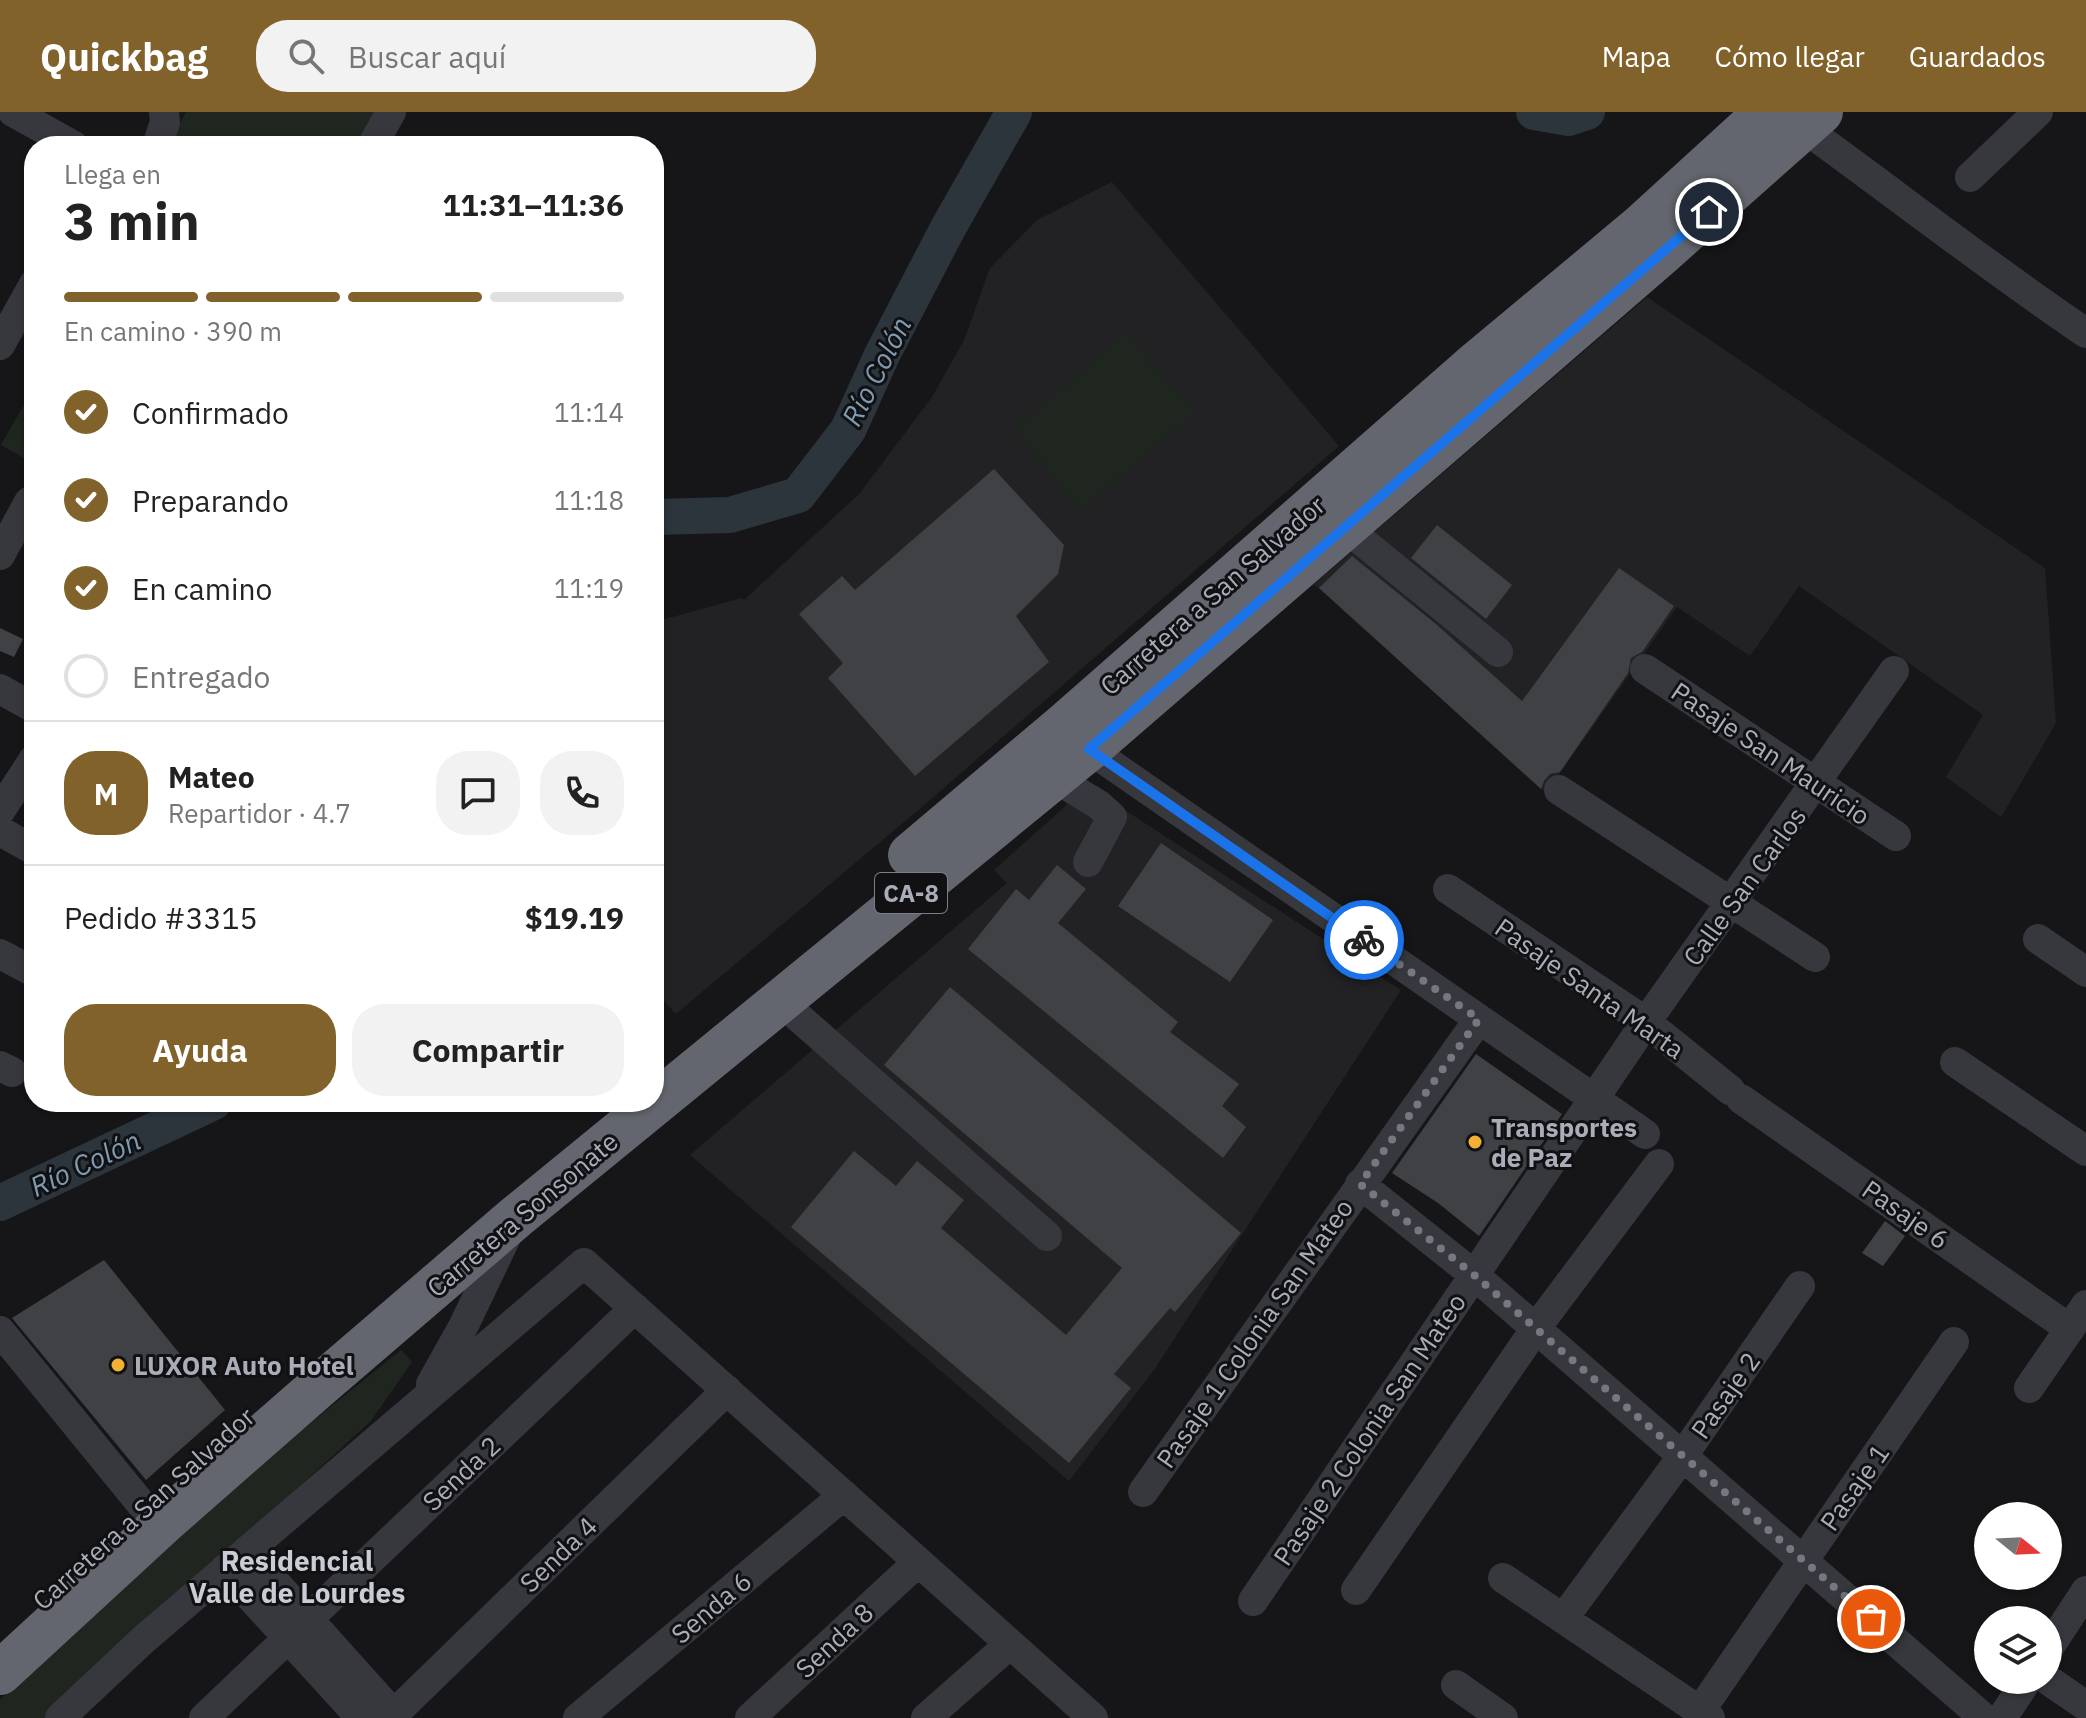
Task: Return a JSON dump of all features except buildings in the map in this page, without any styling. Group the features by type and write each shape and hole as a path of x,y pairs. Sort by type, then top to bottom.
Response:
{"highway":[{"name":"Carretera Sonsonate","path":"664,1095 1089,749 1346,528 1797,117"},
{"name":"Carretera a San Salvador","path":"664,1065 1064,725 1472,367 1640,227 1797,117"},
{"name":"Carretera a San Salvador","path":"0,1636 142,1505 604,1112"},
{"name":"Carretera Sonsonate","path":"0,1673 164,1522 516,1217 643,1112"}],"street":[{"path":"0,127 10,112 55,136"},
{"path":"160,136 165,122 164,112"},
{"path":"378,136 391,112"},
{"path":"1970,177 2038,112"},
{"path":"1797,117 2030,295 2086,333"},
{"path":"0,345 24,302"},
{"path":"0,555 24,511"},
{"path":"1346,528 1498,652"},
{"name":"Pasaje San Mauricio","path":"1645,669 1896,836"},
{"name":"Calle San Carlos","path":"1593,1100 1894,671"},
{"path":"0,689 24,702"},
{"path":"1089,749 1645,1134"},
{"path":"0,811 24,774"},
{"path":"1053,777 1099,805 1112,817 1088,862"},
{"path":"1559,790 1815,957"},
{"path":"0,831 24,844"},
{"name":"Pasaje Santa Marta","path":"1448,889 1646,1022 1735,1095"},
{"path":"2038,939 2086,972"},
{"path":"0,954 24,967"},
{"path":"779,1000 1047,1236"},
{"name":"Pasaje 1 Colonia San Mateo","path":"1143,1492 1479,1019"},
{"path":"1955,1062 2086,1151"},
{"name":"Pasaje 6","path":"1735,1095 2078,1317"},
{"name":"Pasaje 2 Colonia San Mateo","path":"1253,1601 1593,1100"},
{"path":"1356,1590 1536,1328 1659,1164"},
{"path":"1360,1184 1473,1274 1984,1718"},
{"path":"421,1404 464,1325 516,1217"},
{"path":"60,1718 143,1640 584,1263 1093,1718"},
{"name":"Pasaje 2","path":"1563,1619 1682,1457 1800,1286"},
{"name":"Senda 2","path":"204,1718 635,1308"},
{"path":"2029,1388 2078,1317"},
{"path":"0,1331 142,1505"},
{"name":"Pasaje 1","path":"1705,1715 1803,1560 1954,1342"},
{"name":"Senda 4","path":"394,1717 727,1390"},
{"name":"Senda 6","path":"578,1718 844,1495"},
{"path":"236,1560 297,1628 394,1717"},
{"name":"Senda 8","path":"750,1718 918,1562"},
{"path":"1503,1578 1705,1715"},
{"path":"2062,1628 2086,1591"},
{"path":"297,1628 361,1718"},
{"path":"926,1718 1010,1644"},
{"path":"1456,1685 1503,1718"},
{"path":"2062,1690 2086,1706"},
{"path":"2002,1718 2018,1694"}],"shaded area":[{"path":"186,112 376,112 363,136 173,136"},
{"path":"1112,182 1339,446 916,812 676,1014 664,1001 664,619 742,598 744,600 860,493 932,397 964,340 990,268 1037,220"},
{"path":"1647,297 2045,568 2056,723 2001,817 1946,777 1983,715 1799,586 1750,656 1677,607 1546,793 1314,584"},
{"path":"1126,331 1196,413 1080,512 1014,430"},
{"path":"24,405 24,458 1,445"},
{"path":"1088,786 1401,990 1154,1370 1069,1481 690,1155 1007,883 994,870"},
{"path":"401,1350 412,1362 371,1421 46,1718 0,1718 0,1700 199,1513"}],"waterway":[{"name":"Río Colón","path":"664,517 730,515 798,495 848,430 882,355 948,228 1014,112"},
{"name":"Río Colón","path":"1534,112 1569,118 1587,112"},
{"name":"Río Colón","path":"0,1203 193,1112"}],"way so far":[{"path":"1364,940 1479,1019 1360,1184 1473,1274 1871,1619"}],"place":[{"name":"Transportes de Paz","path":"1475,1142"},
{"name":"LUXOR Auto Hotel","path":"118,1365"}],"district":[{"name":"Residencial Valle de Lourdes","path":"297,1576"}],"route":[{"path":"1364,940 1089,749 1709,212"}]}
